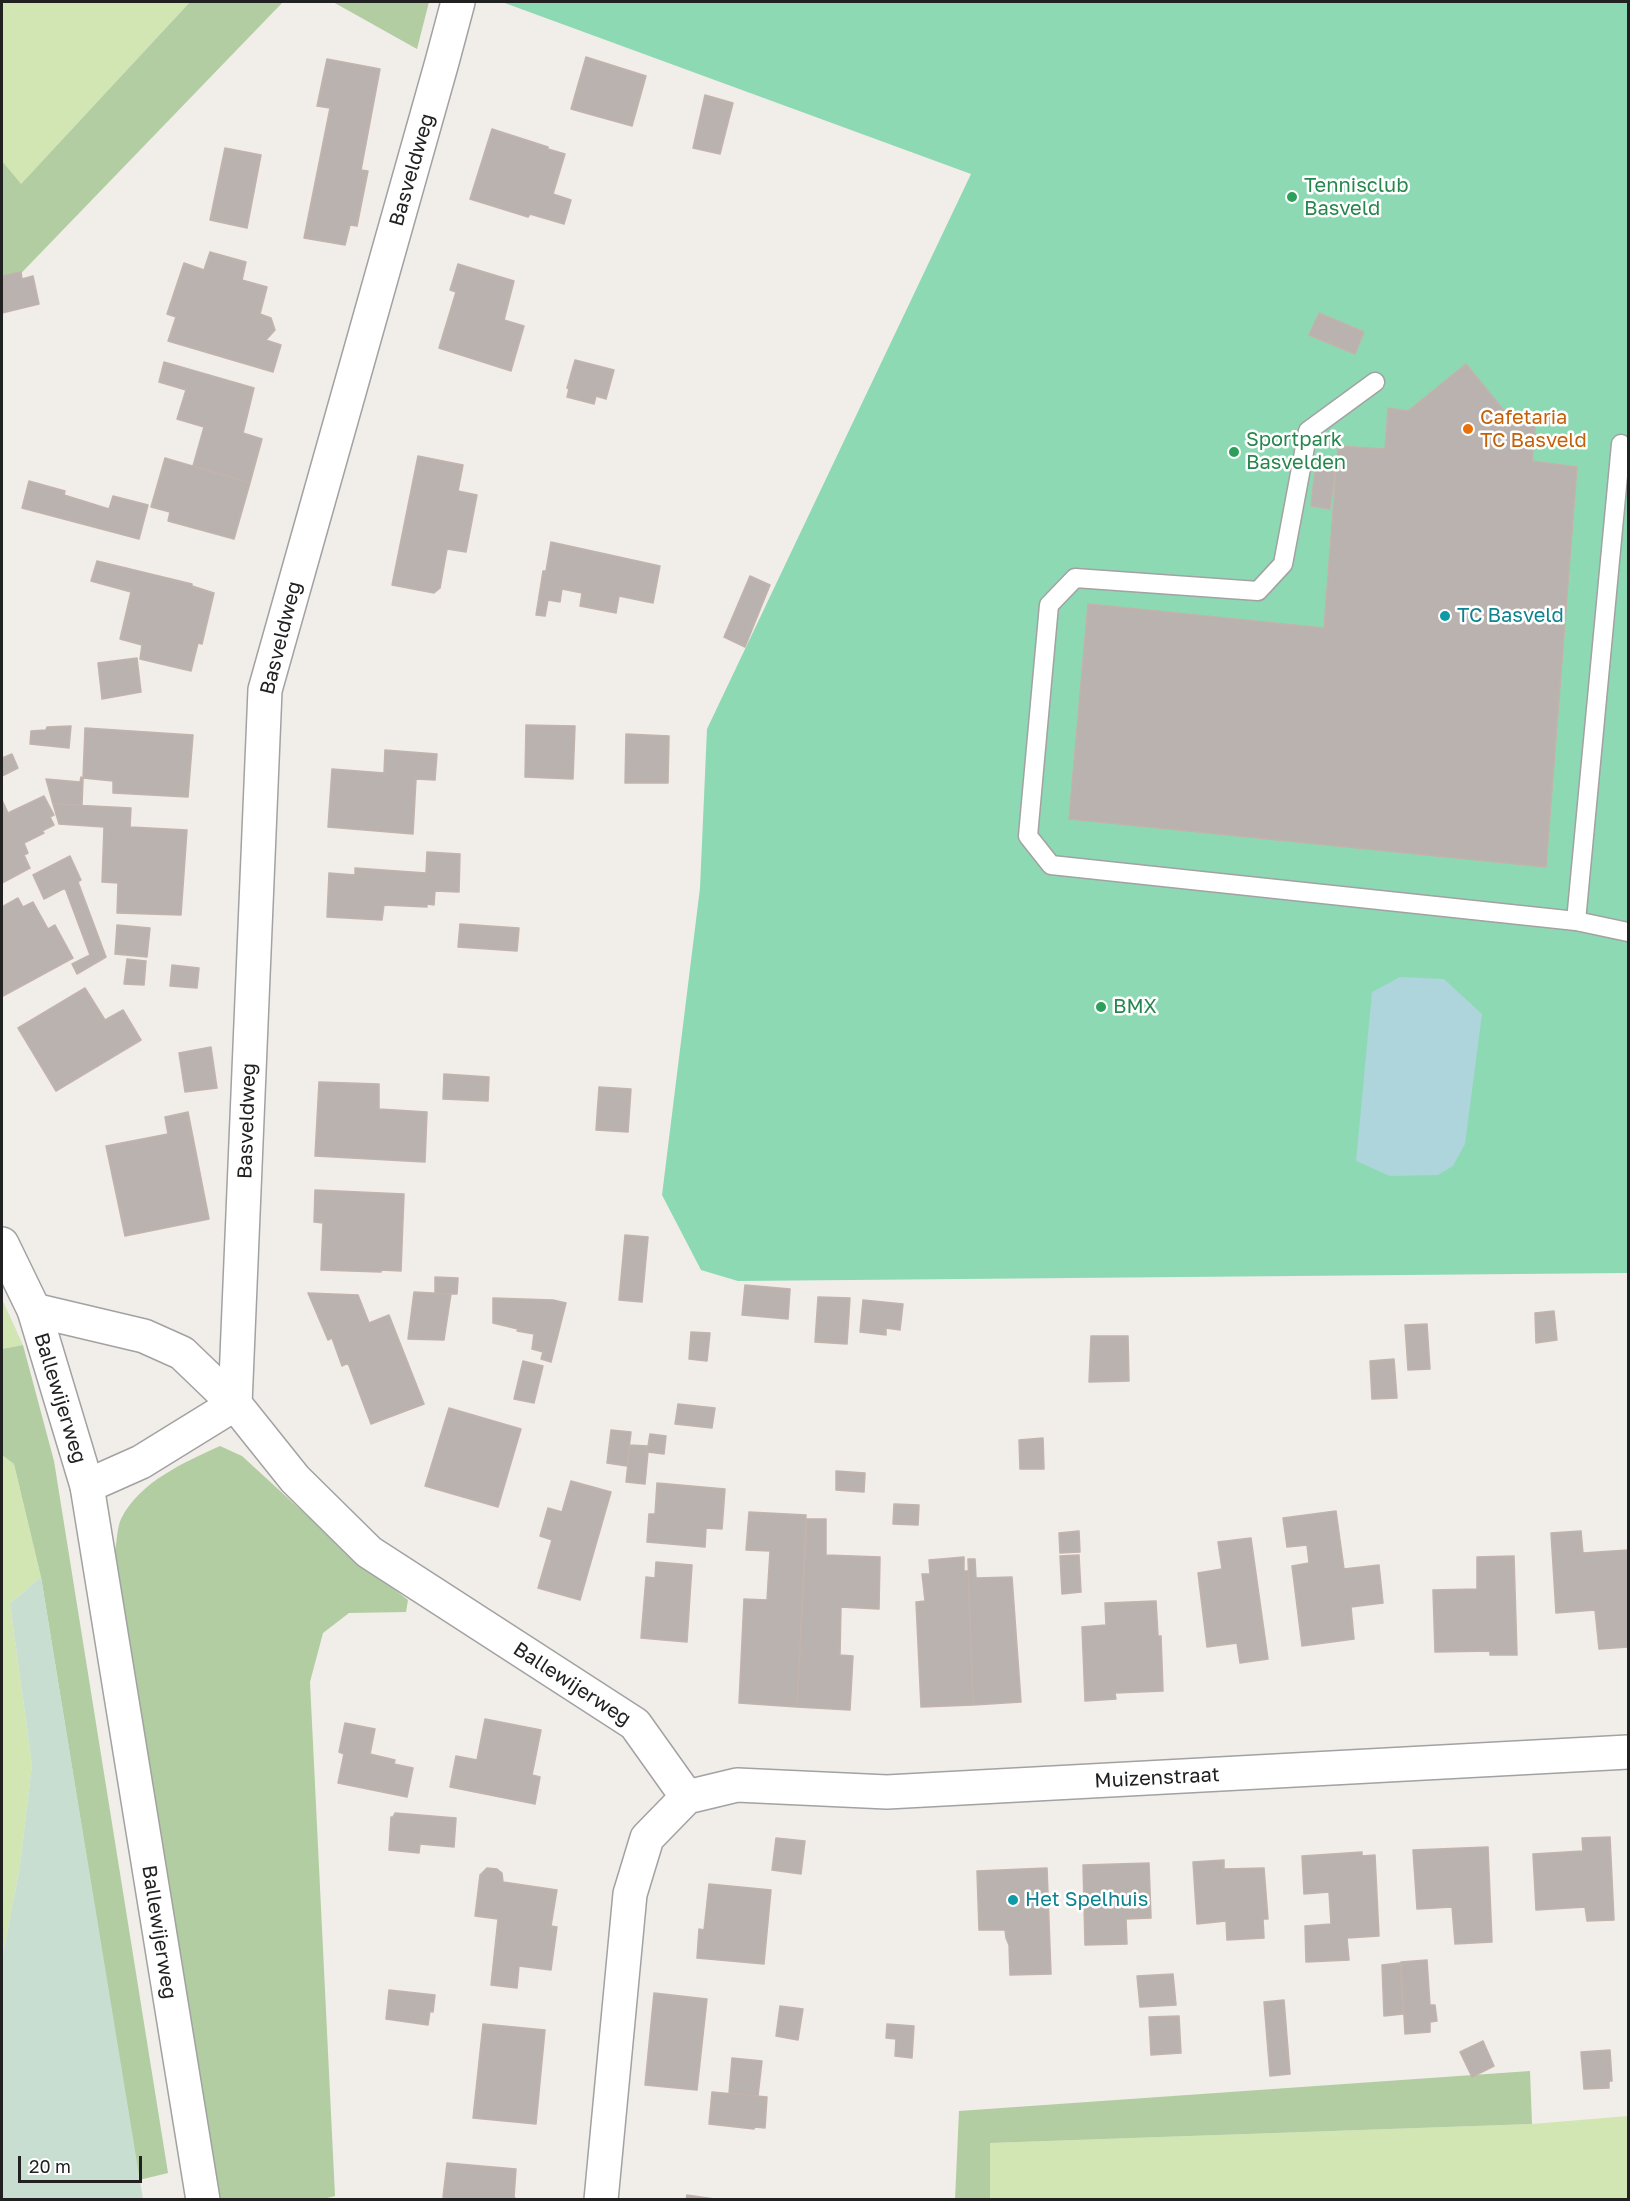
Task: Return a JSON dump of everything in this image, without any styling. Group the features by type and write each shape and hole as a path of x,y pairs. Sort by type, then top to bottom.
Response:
{"street":[{"name":"Basveldweg","path":"235,1404 265,690 458,2"},
{"name":"Ballewijerweg","path":"2,1244 34,1310 87,1486 203,2199"},
{"name":"Ballewijerweg","path":"34,1310 144,1336 182,1353 235,1404 295,1479 369,1552 635,1724 687,1797"},
{"name":"Ballewijerweg","path":"87,1486 141,1462 235,1404"},
{"name":"Muizenstraat","path":"687,1797 737,1785 887,1792 1629,1752"},
{"path":"601,2199 630,1894 647,1838 687,1797"}],"lane":[{"path":"1375,382 1308,431 1282,564 1258,591 1075,578 1049,605 1028,836 1052,865 1576,921 1629,932"},
{"path":"1576,921 1621,444"}],"green space":[{"path":"2,2 190,2 20,185 2,161"},
{"path":"190,2 283,2 2,293 2,161 21,184"},
{"path":"333,2 429,2 417,49"},
{"name":"Sportpark Basvelden","path":"502,2 1628,2 1628,1273 738,1281 701,1270 662,1195 700,888 707,729 971,174"},
{"path":"2,1299 23,1345 2,1349"},
{"path":"23,1345 54,1461 168,2173 139,2180 41,1577 14,1464 2,1455 2,1349"},
{"path":"220,1446 242,1456 350,1555 408,1600 406,1612 349,1613 323,1633 310,1682 335,2196 319,2200 217,2199 115,1551 121,1519 139,1494 164,1475"},
{"path":"2,1455 14,1464 41,1577 10,1604 32,1764 20,1866 2,1960"},
{"path":"41,1577 143,2199 2,2199 2,1960 20,1866 32,1764 10,1604"},
{"path":"1530,2071 1532,2124 990,2143 990,2199 955,2200 959,2111"},
{"path":"1628,2116 1628,2199 990,2200 990,2143 1532,2124"}],"water":[{"path":"1400,977 1444,979 1482,1014 1465,1144 1453,1166 1438,1175 1390,1176 1356,1161 1372,992"}],"building":[{"path":"586,57 646,76 632,126 571,109"},
{"path":"327,59 380,69 361,170 368,171 357,226 350,225 345,245 304,238 330,108 317,106"},
{"path":"705,95 733,103 720,154 693,148"},
{"path":"492,129 565,154 553,194 571,200 564,224 530,214 528,217 470,199"},
{"path":"225,148 261,155 247,228 210,220"},
{"path":"210,252 246,262 242,280 267,287 260,314 271,318 275,330 266,340 281,345 273,372 168,341 176,317 167,314 184,263 204,270"},
{"path":"458,264 514,281 504,320 524,326 511,371 439,348 456,292 450,290"},
{"path":"21,272 22,279 33,276 39,304 2,313 2,276"},
{"path":"1319,313 1364,332 1355,354 1309,335"},
{"path":"575,360 614,370 606,399 596,396 594,404 567,397 569,389 567,388"},
{"path":"164,362 254,388 243,433 262,439 250,483 193,466 204,427 177,419 186,390 159,382"},
{"name":"TC Basveld","path":"1466,364 1511,419 1536,420 1532,461 1577,467 1546,867 1069,819 1088,604 1324,628 1338,446 1385,449 1388,408 1408,411"},
{"path":"418,456 463,465 458,491 477,495 466,552 447,549 440,588 434,593 392,585"},
{"path":"165,458 250,483 234,539 168,521 170,512 151,507"},
{"path":"1315,469 1335,472 1330,509 1311,506"},
{"path":"29,481 65,491 64,495 109,509 113,496 148,505 139,539 22,508"},
{"path":"551,542 660,566 653,603 619,596 616,613 580,606 582,593 562,589 560,602 548,600 545,616 536,615 543,571 546,571"},
{"path":"97,561 192,584 192,586 214,593 202,644 198,643 191,671 140,659 142,645 120,639 131,592 91,581"},
{"path":"750,576 770,585 745,647 724,637"},
{"path":"137,658 141,692 102,699 98,663"},
{"path":"526,725 575,726 573,779 525,777"},
{"path":"71,726 69,748 30,744 31,731 46,730 47,727"},
{"path":"85,728 193,735 188,797 113,793 113,781 83,778"},
{"path":"626,734 669,736 668,783 625,783"},
{"path":"385,750 437,754 435,780 416,779 413,834 328,827 332,769 384,773"},
{"path":"12,754 18,768 2,776 2,758"},
{"path":"81,777 83,779 82,805 53,804 46,779 80,782"},
{"path":"44,796 54,815 50,817 54,825 24,843 28,853 24,855 30,868 2,883 2,800 8,813"},
{"path":"53,804 131,808 130,827 187,830 181,915 117,913 118,883 102,882 104,827 59,824"},
{"path":"427,852 460,854 459,892 435,891 434,905 427,904 427,907 384,905 382,920 327,917 329,873 355,875 355,868 426,873"},
{"path":"70,856 81,880 78,882 106,957 77,974 72,964 90,955 65,888 44,899 33,875"},
{"path":"18,898 23,907 33,902 48,929 55,925 73,958 3,996 2,907"},
{"path":"460,924 519,928 517,951 458,947"},
{"path":"117,925 150,928 147,957 115,954"},
{"path":"127,959 146,961 144,985 124,984"},
{"path":"172,965 199,968 197,988 170,986"},
{"path":"85,988 105,1020 123,1010 141,1040 56,1091 18,1028"},
{"path":"211,1047 217,1088 185,1092 179,1053"},
{"path":"444,1074 489,1077 488,1101 443,1099"},
{"path":"319,1082 379,1084 379,1109 427,1112 425,1162 315,1156"},
{"path":"599,1087 631,1089 628,1132 596,1130"},
{"path":"188,1112 209,1219 125,1236 106,1146 168,1134 165,1117"},
{"path":"315,1190 404,1194 401,1271 321,1270 323,1223 314,1222"},
{"path":"625,1235 648,1237 642,1302 619,1300"},
{"path":"435,1277 458,1278 457,1294 435,1293"},
{"path":"745,1285 790,1289 788,1319 742,1315"},
{"path":"414,1292 451,1294 444,1340 408,1339"},
{"path":"308,1293 358,1295 369,1323 389,1315 424,1404 371,1424 348,1363 342,1366 332,1338 328,1340"},
{"path":"818,1297 850,1298 847,1344 815,1342"},
{"path":"493,1298 553,1300 566,1303 551,1362 541,1359 543,1352 532,1349 534,1334 493,1323"},
{"path":"863,1300 903,1304 900,1330 886,1328 886,1335 860,1332"},
{"path":"1554,1311 1557,1340 1536,1343 1535,1313"},
{"path":"1427,1324 1430,1369 1408,1370 1405,1325"},
{"path":"691,1332 710,1333 707,1361 689,1359"},
{"path":"1091,1336 1128,1336 1129,1381 1089,1382"},
{"path":"1394,1359 1397,1398 1372,1399 1370,1361"},
{"path":"523,1361 543,1366 534,1403 514,1399"},
{"path":"678,1404 715,1408 712,1428 675,1424"},
{"path":"449,1408 521,1429 498,1507 425,1486"},
{"path":"611,1430 631,1432 627,1466 607,1463"},
{"path":"650,1434 666,1436 664,1454 648,1452 645,1484 626,1482 630,1445 648,1446"},
{"path":"1043,1438 1044,1469 1020,1469 1019,1440"},
{"path":"836,1471 865,1473 864,1492 836,1490"},
{"path":"571,1481 611,1492 580,1600 538,1588 552,1540 540,1536 548,1508 562,1512"},
{"path":"657,1483 725,1489 722,1529 706,1528 705,1547 647,1542 649,1514 655,1514"},
{"path":"894,1504 919,1505 918,1525 893,1524"},
{"path":"1336,1511 1344,1569 1379,1565 1383,1603 1351,1607 1354,1639 1302,1646 1292,1566 1309,1563 1307,1545 1287,1547 1283,1518"},
{"path":"749,1512 806,1515 797,1707 739,1703 744,1599 767,1600 770,1551 746,1550"},
{"path":"807,1519 826,1519 826,1555 880,1557 879,1609 841,1607 840,1655 853,1656 850,1710 797,1707"},
{"path":"1079,1531 1080,1552 1060,1553 1059,1533"},
{"path":"1581,1531 1583,1553 1628,1550 1628,1647 1599,1649 1595,1610 1556,1613 1551,1533"},
{"path":"1251,1538 1268,1659 1240,1663 1237,1643 1207,1647 1198,1573 1222,1569 1218,1542"},
{"path":"1079,1555 1081,1592 1062,1594 1060,1556"},
{"path":"1514,1556 1517,1655 1490,1655 1490,1651 1435,1652 1433,1590 1477,1589 1477,1557"},
{"path":"964,1557 964,1571 968,1571 973,1705 921,1707 916,1602 925,1601 922,1574 930,1574 929,1560"},
{"path":"968,1559 975,1559 976,1578 1012,1577 1021,1702 973,1705"},
{"path":"656,1562 692,1565 687,1642 641,1638 646,1577 655,1578"},
{"path":"1156,1601 1158,1636 1161,1636 1163,1691 1115,1693 1116,1699 1085,1701 1082,1627 1106,1625 1105,1603"},
{"path":"485,1719 541,1730 532,1775 540,1777 535,1804 450,1787 456,1756 477,1760"},
{"path":"345,1723 375,1729 370,1754 395,1760 394,1764 413,1768 407,1797 338,1783 344,1754 339,1752"},
{"path":"395,1813 456,1818 454,1847 420,1844 419,1853 389,1850 391,1817"},
{"path":"1610,1837 1614,1920 1587,1921 1585,1907 1536,1910 1533,1854 1583,1851 1582,1838"},
{"path":"776,1838 805,1841 801,1874 772,1870"},
{"path":"1488,1847 1492,1942 1455,1944 1452,1907 1417,1909 1413,1850"},
{"path":"1362,1852 1362,1856 1375,1855 1379,1936 1347,1938 1349,1960 1306,1962 1305,1926 1331,1924 1329,1892 1304,1894 1302,1856"},
{"path":"1224,1860 1224,1869 1264,1868 1268,1919 1263,1919 1264,1938 1227,1940 1226,1921 1197,1924 1193,1862"},
{"path":"1149,1863 1151,1918 1126,1919 1127,1944 1085,1945 1083,1865"},
{"path":"487,1868 497,1869 502,1873 503,1882 557,1890 551,1926 557,1927 551,1970 519,1966 517,1988 491,1985 498,1919 475,1916 480,1875"},
{"name":"Het Spelhuis","path":"1047,1868 1051,1974 1010,1975 1009,1945 1005,1930 979,1930 977,1871"},
{"path":"709,1884 771,1890 764,1964 697,1958 699,1929 704,1930"},
{"path":"1427,1960 1430,2005 1435,2005 1437,2021 1430,2022 1430,2032 1405,2034 1401,1962"},
{"path":"1400,1963 1403,2014 1384,2016 1382,1965"},
{"path":"1173,1974 1176,2005 1140,2007 1137,1976"},
{"path":"389,1990 435,1995 433,2012 430,2011 428,2025 386,2019"},
{"path":"654,1993 707,1999 697,2090 645,2085"},
{"path":"1284,2000 1290,2074 1270,2076 1264,2002"},
{"path":"780,2006 803,2009 798,2040 776,2036"},
{"path":"1179,2016 1181,2053 1151,2055 1149,2017"},
{"path":"483,2024 545,2030 536,2124 473,2118"},
{"path":"887,2024 914,2026 912,2058 895,2056 896,2039 886,2038"},
{"path":"1483,2041 1494,2066 1472,2077 1460,2052"},
{"path":"1610,2050 1612,2081 1609,2081 1609,2088 1584,2089 1581,2052"},
{"path":"732,2058 762,2061 758,2096 729,2093"},
{"path":"712,2092 767,2097 765,2128 709,2124"},
{"path":"447,2163 516,2169 514,2197 517,2200 450,2200 443,2197"},
{"path":"687,2195 721,2200 686,2200"}],"place":[{"name":"Tennisclub Basveld","path":"1292,197"},
{"name":"Cafetaria TC Basveld","path":"1468,429"},
{"name":"Sportpark Basvelden","path":"1234,452"},
{"name":"TC Basveld","path":"1445,616"},
{"name":"BMX","path":"1101,1007"},
{"name":"Het Spelhuis","path":"1013,1900"}]}
